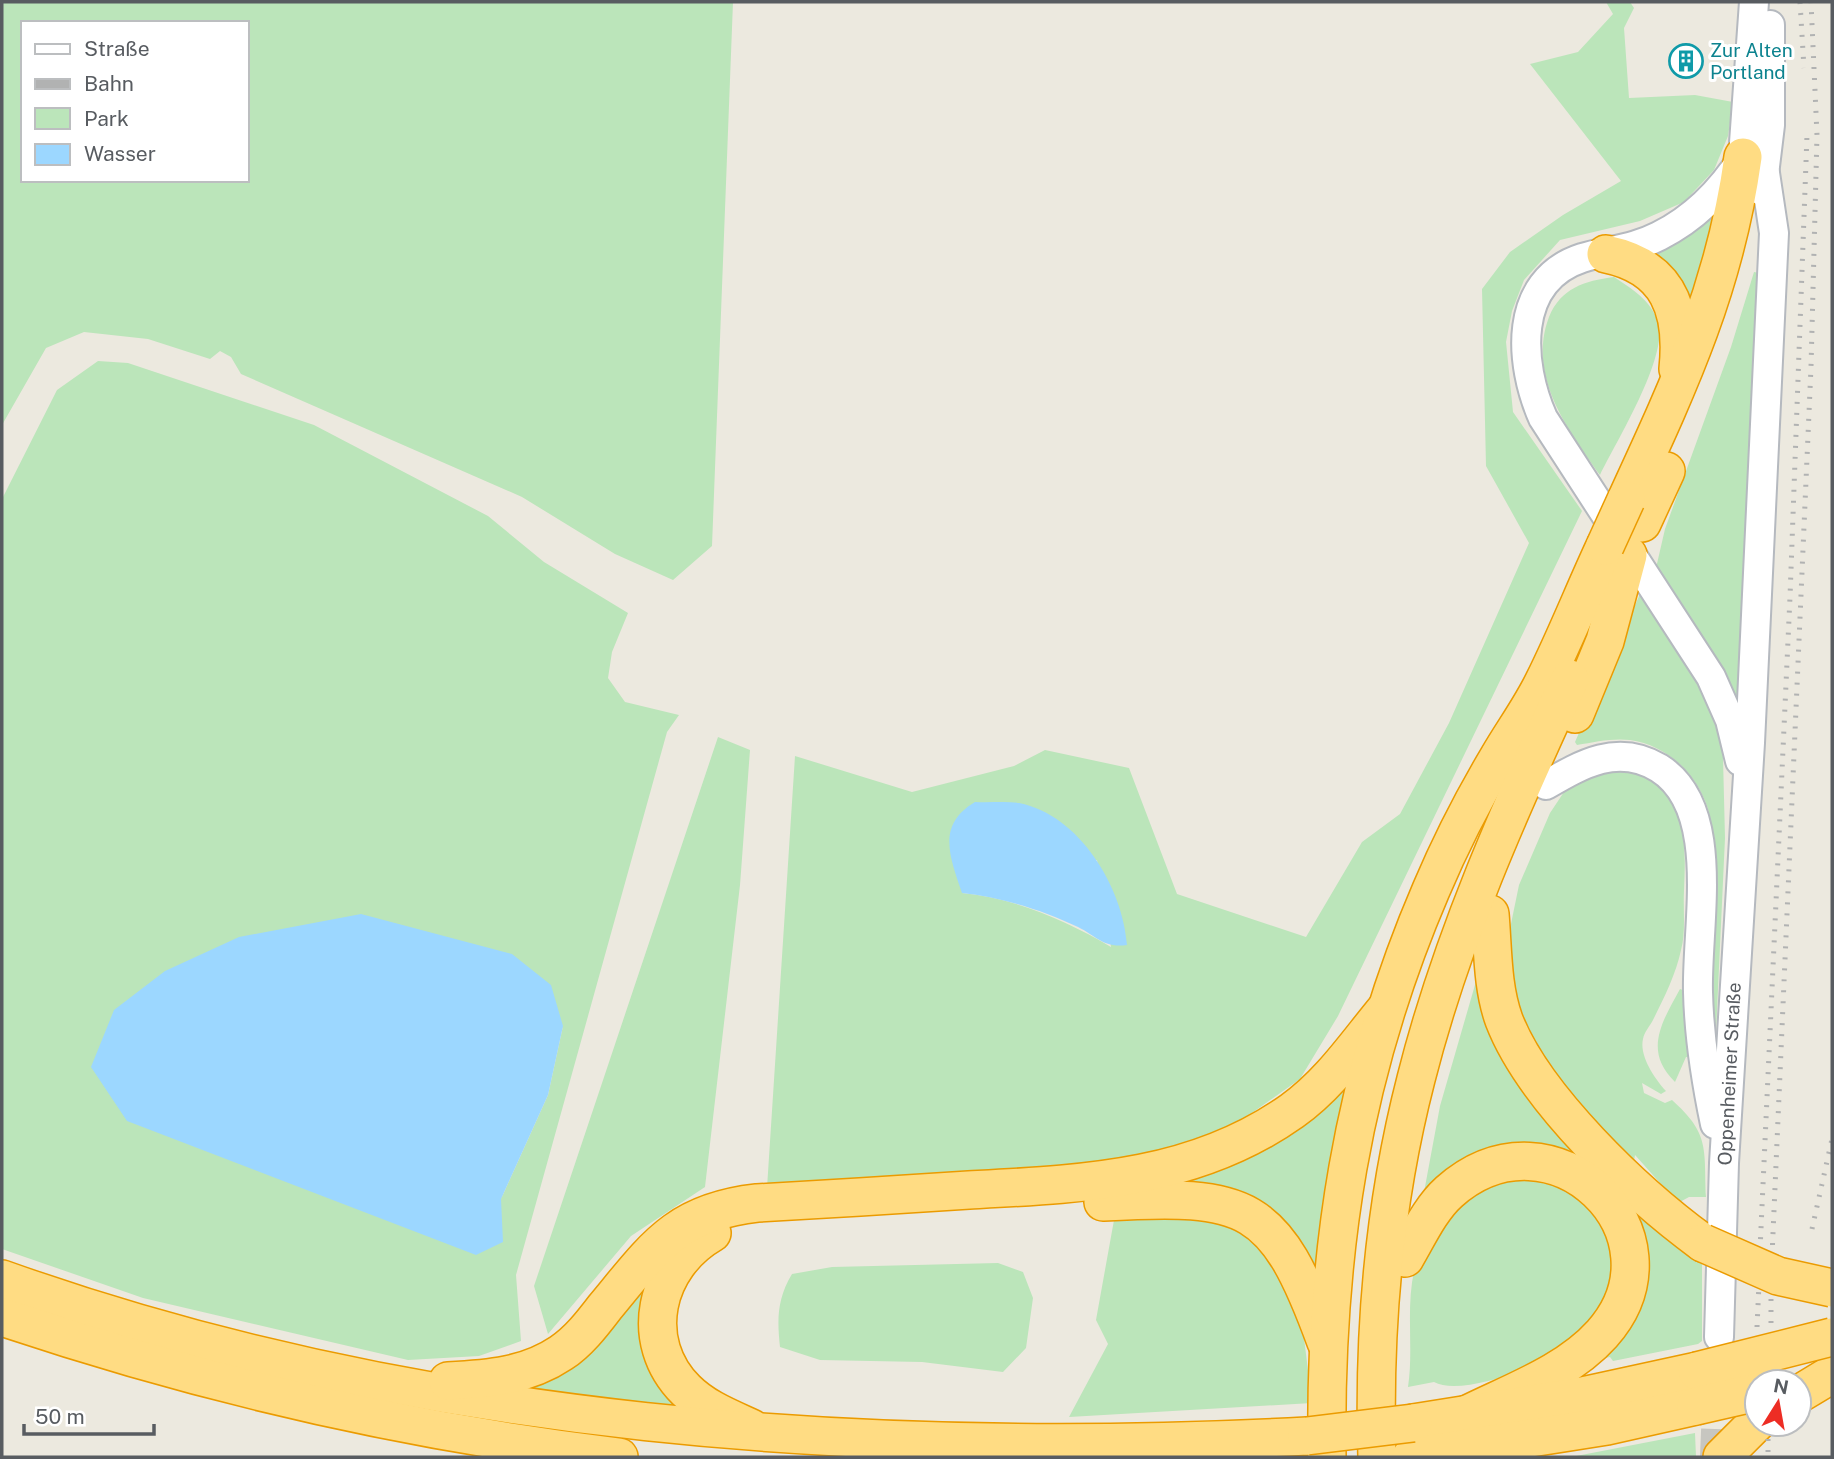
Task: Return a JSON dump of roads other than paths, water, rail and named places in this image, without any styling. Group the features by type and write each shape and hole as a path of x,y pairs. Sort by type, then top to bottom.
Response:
{"highway":[{"path":"1396,1457 1396,1349 1414,1177 1433,1086 1451,1020 1490,914 1605,641 1624,544 1676,391 1716,286 1754,165"},
{"path":"1377,1457 1375,1384 1382,1268 1390,1207 1416,1079 1452,959 1493,851 1624,544 1727,330 1755,235"},
{"path":"1606,254 1642,267 1670,297 1679,329 1676,391"},
{"path":"1317,1447 1333,1251 1346,1166 1385,1010 1431,890 1454,842 1497,760 1624,544"},
{"path":"1348,1457 1346,1363 1349,1306 1362,1206 1378,1119 1432,944 1531,705"},
{"path":"1490,914 1498,998 1504,1020 1531,1070 1599,1150 1665,1214 1703,1243 1778,1276 1832,1288"},
{"path":"388,1383 479,1380 522,1372 541,1364 561,1353 585,1332 665,1239 688,1221 713,1210 757,1203 1118,1180 1212,1156 1272,1125 1309,1097 1332,1076 1385,1010"},
{"path":"1405,1258 1448,1193 1485,1169 1507,1162 1543,1161 1573,1171 1602,1195 1620,1222 1628,1256 1626,1284 1617,1310 1602,1333 1573,1360 1412,1446"},
{"path":"771,1437 710,1409 686,1389 665,1359 658,1328 662,1290 675,1264 693,1246 713,1232 748,1223 1175,1198 1220,1203 1254,1218 1284,1248 1308,1293 1326,1342"},
{"path":"2,1279 148,1326 277,1360 388,1383 600,1419 875,1445 1412,1446 1458,1455 1606,1426 1832,1337"},
{"path":"2,1317 127,1357 326,1407 544,1448 619,1457"},
{"path":"1813,1378 1832,1373"},
{"path":"1813,1385 1832,1373"},
{"path":"1466,1415 1697,1389 1743,1391"},
{"path":"1722,1457 1743,1436"}],"main road":[{"path":"1754,2 1755,235 1770,292"},
{"path":"1743,812 1750,743 1774,233 1754,165 1771,88 1768,2"},
{"path":"1743,812 1738,748 1730,720 1711,677 1543,418 1527,374 1525,337 1527,322 1543,286 1572,263 1642,244 1691,216 1720,189 1754,165"},
{"path":"1546,785 1589,761 1628,757 1651,763 1665,771 1690,799 1697,822 1700,853 1698,992 1703,1049 1724,1163"},
{"name":"Oppenheimer Straße","path":"1719,1337 1724,1163 1743,812"}],"water":[{"path":"975,802 1019,803 1041,810 1061,822 1079,838 1107,878 1117,900 1127,945 1106,943 1065,921 1021,905 962,893 953,867 949,843 955,821"},
{"path":"361,914 512,954 551,985 563,1026 548,1095 501,1199 503,1242 476,1255 127,1121 91,1067 114,1010 165,971 239,937"}],"tunnel":[{"path":"1714,1457 1717,1382"}],"railway":[{"path":"1800,2 1804,68"},
{"path":"1772,1256 1811,367 1817,135 1811,2"},
{"path":"1760,1250 1790,597 1807,135"},
{"path":"1812,1229 1832,1139"},
{"path":"1757,1327 1759,1284"},
{"path":"1771,1288 1771,1324"},
{"path":"1768,1439 1768,1457"}],"place":[{"name":"Zur Alten Portland","path":"1686,61"}]}
